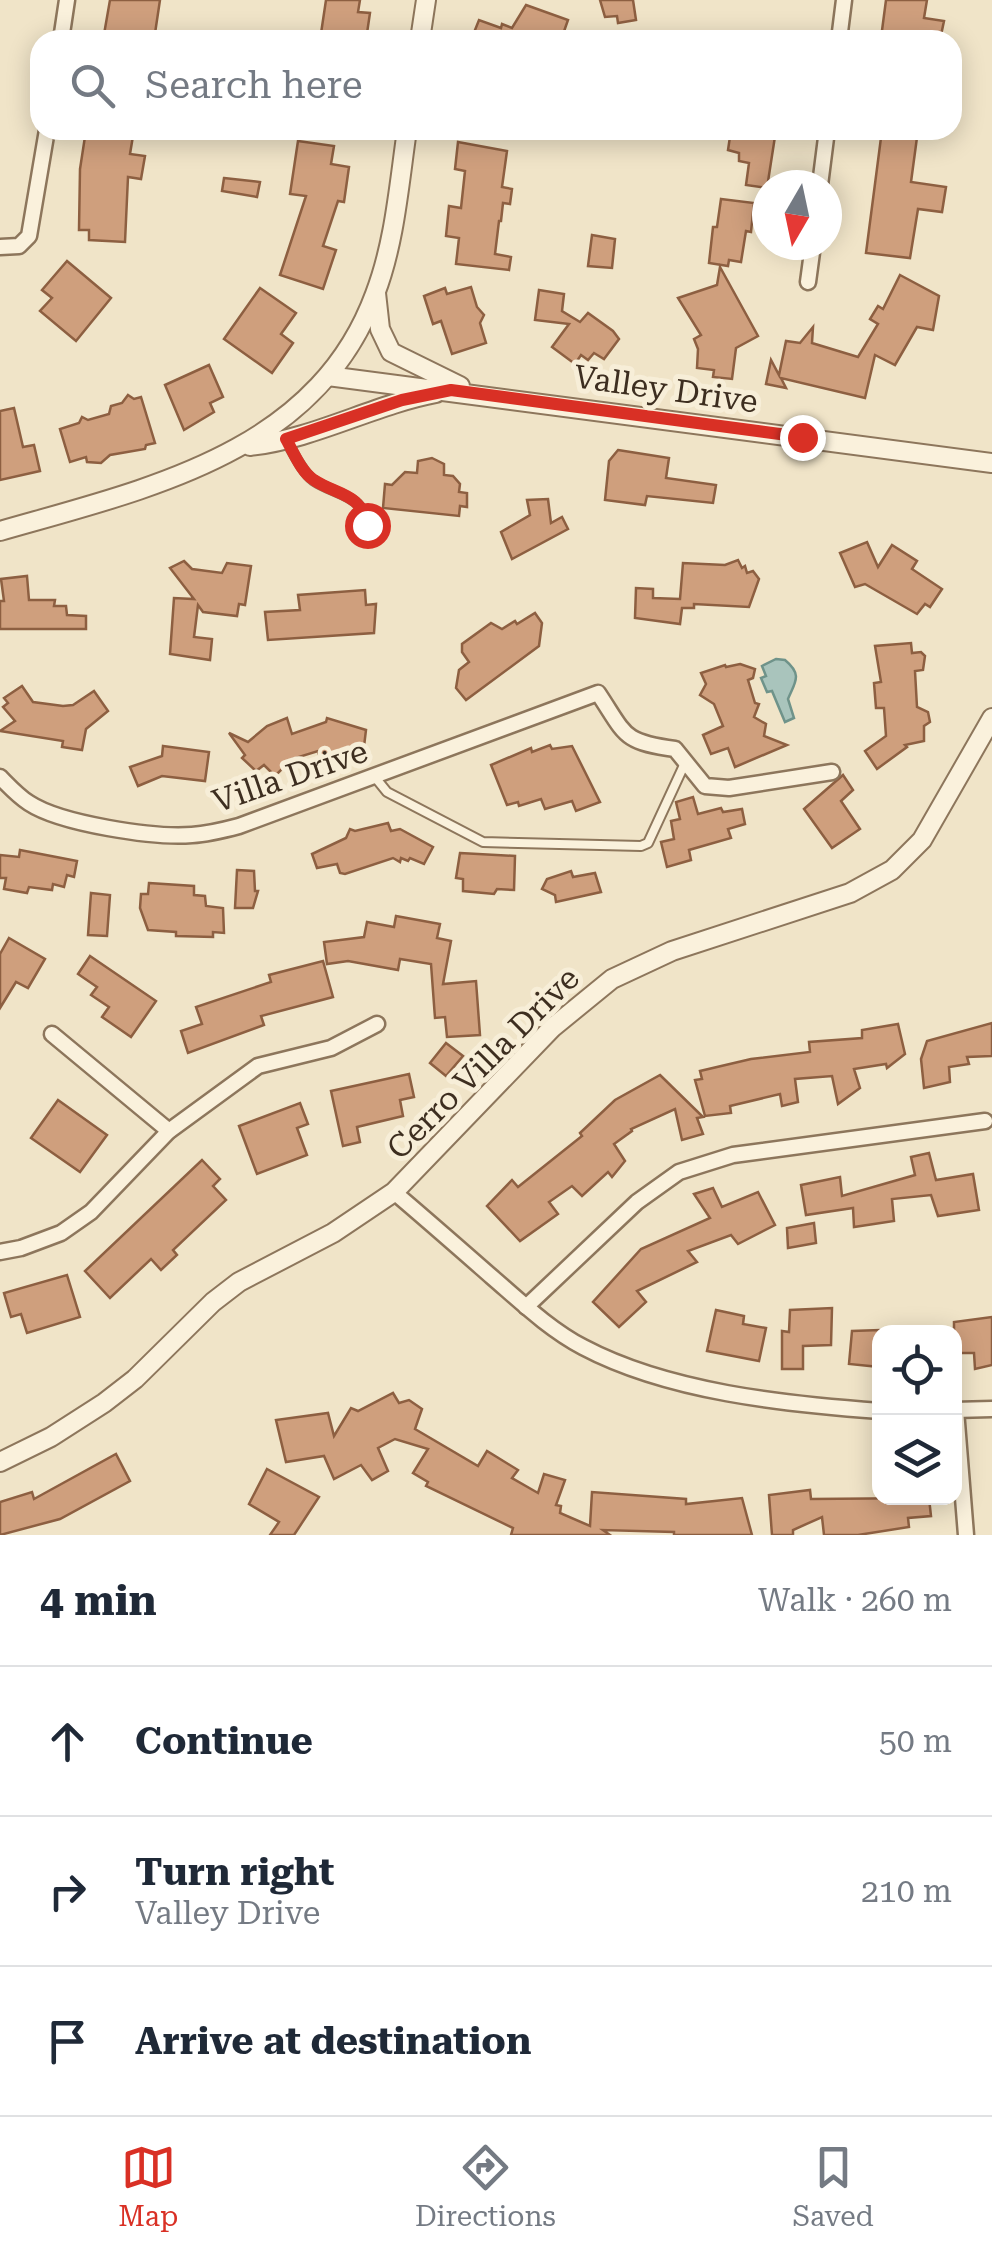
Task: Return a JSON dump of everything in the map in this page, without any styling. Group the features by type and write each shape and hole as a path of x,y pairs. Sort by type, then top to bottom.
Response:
{"street":[{"path":"62,30 66,0"},
{"path":"422,30 426,0"},
{"path":"840,30 844,0"},
{"path":"0,248 18,246 29,236 45,140"},
{"path":"328,376 358,333 376,293 387,255 405,140"},
{"path":"822,170 826,140"},
{"path":"808,282 811,260"},
{"path":"376,293 380,329 391,352 474,393"},
{"name":"Valley Drive","path":"0,531 164,481 244,446 274,426 328,376 992,463"},
{"name":"Valley Drive","path":"244,446 286,439 402,400 451,390"},
{"name":"Villa Drive","path":"0,776 28,803 49,813 147,832 191,835 239,826 598,693 628,738 674,749 685,763"},
{"name":"Cerro Villa Drive","path":"0,1462 51,1437 104,1404 239,1282 333,1233 394,1192 552,1028 612,979 672,950 850,893 892,870 922,840 992,718"},
{"path":"685,763 704,786 714,788 832,772"},
{"path":"0,1252 61,1233 91,1212 169,1131 258,1066 330,1048 377,1024"},
{"path":"52,1034 169,1131"},
{"path":"526,1306 636,1202 679,1172 733,1155 984,1121"},
{"path":"394,1192 526,1306 581,1346 622,1365 802,1405 872,1410"},
{"path":"962,1410 992,1409"},
{"path":"955,1415 966,1535"}],"lane":[{"path":"286,439 312,479 355,500 366,519 366,532"},
{"path":"374,776 387,792 483,842 642,846 648,844 685,763"}],"water":[{"path":"776,659 785,660 796,674 788,699 794,718 785,722 772,691 767,692 761,678 766,676 762,666"}],"building":[{"path":"110,0 160,0 156,30 105,30"},
{"path":"326,0 360,0 358,12 370,13 367,30 322,30"},
{"path":"600,0 633,0 636,20 618,23 617,16 605,17"},
{"path":"886,0 927,0 924,18 944,21 942,30 882,30"},
{"path":"526,5 568,20 564,30 475,30 479,20 512,28"},
{"path":"84,140 132,140 130,154 145,156 141,179 128,177 125,242 89,240 89,230 79,230"},
{"path":"730,140 774,140 770,170 752,170 752,186 746,185 749,163 739,161 739,153 728,150"},
{"path":"881,140 917,140 911,182 946,187 942,212 918,209 910,258 866,253"},
{"path":"298,141 334,146 331,164 349,167 344,202 338,201 323,246 336,250 323,289 280,275 306,196 290,194"},
{"path":"458,142 507,151 502,187 512,189 510,204 503,203 495,254 511,257 509,270 456,264 459,238 446,236 449,206 461,208 465,171 455,169"},
{"path":"224,178 260,182 257,197 222,191"},
{"path":"721,199 752,203 751,232 746,231 741,262 729,260 728,266 709,263 713,227 717,227"},
{"path":"592,235 615,239 612,268 588,266"},
{"path":"67,261 111,298 76,341 40,311 52,298 42,290"},
{"path":"720,267 758,336 736,348 732,379 713,377 714,370 697,368 694,339 701,335 678,298 717,285"},
{"path":"900,275 939,296 933,330 917,327 895,365 875,355 865,398 781,378 786,388 766,384 771,360 779,375 786,341 800,343 813,327 812,343 858,357 878,324 870,319 878,306 883,309"},
{"path":"471,287 484,315 480,323 486,343 452,354 441,321 433,324 424,296 445,288 447,294"},
{"path":"260,288 296,313 281,334 293,343 272,373 224,339"},
{"path":"539,290 564,294 562,311 580,322 588,313 613,331 619,339 604,359 594,353 588,360 581,355 575,364 552,347 569,324 535,320"},
{"path":"209,365 223,397 210,403 214,412 184,430 165,385"},
{"path":"128,395 134,399 141,397 155,443 145,449 110,455 101,463 87,462 86,457 70,462 60,429 79,423 82,417 88,420 109,414 111,406 122,403"},
{"path":"14,408 23,447 34,445 40,471 0,480 0,411"},
{"path":"618,450 669,458 666,478 716,485 713,503 647,496 645,505 605,500 609,461"},
{"path":"432,458 444,464 444,475 453,476 460,484 459,492 467,493 467,507 460,506 459,516 383,508 385,484 392,485 405,472 417,473 418,461"},
{"path":"548,499 551,523 562,517 568,529 512,559 501,532 530,515 527,500"},
{"path":"867,542 878,567 892,545 917,561 912,569 942,589 930,607 925,604 917,614 865,584 855,587 840,553"},
{"path":"738,560 747,573 753,571 759,579 749,607 694,604 694,608 682,608 680,624 635,618 636,588 653,589 653,598 680,599 683,563 725,565"},
{"path":"184,561 192,569 222,573 227,563 251,566 245,605 239,604 237,616 203,612 198,605 194,637 212,639 210,660 170,654 174,598 194,599 170,568"},
{"path":"27,576 29,600 55,600 54,606 66,606 67,615 86,616 86,629 0,629 0,601 4,601 1,579"},
{"path":"365,590 366,605 376,604 374,633 268,640 265,612 300,610 298,595"},
{"path":"535,613 542,623 539,646 466,700 456,688 459,670 469,662 462,644 491,623 502,629"},
{"path":"911,643 912,653 925,656 923,670 915,671 917,707 928,712 930,722 924,726 924,741 905,745 877,769 865,751 886,736 884,708 876,708 874,683 881,682 875,646"},
{"path":"740,664 755,669 753,678 748,680 755,703 759,704 754,717 766,724 764,736 787,745 735,767 728,748 711,754 703,735 723,726 714,704 700,695 706,684 701,673"},
{"path":"22,686 33,702 63,706 73,705 94,691 108,711 86,729 82,750 62,747 63,741 0,731 15,721 3,707 8,703 4,698"},
{"path":"287,718 292,734 326,722 327,718 366,730 363,755 337,753 320,758 318,751 292,759 275,776 264,765 256,771 242,758 245,755 229,733 248,742 267,726"},
{"path":"550,745 552,749 572,746 600,802 576,811 572,801 545,809 541,799 519,806 518,802 507,805 491,765 531,748 532,752"},
{"path":"163,746 209,752 205,781 162,776 138,786 130,767 162,756"},
{"path":"843,775 853,790 841,801 860,829 832,848 804,809"},
{"path":"693,797 698,814 721,808 723,812 742,809 745,824 728,829 731,838 689,850 691,860 667,867 661,842 674,839 671,821 680,819 676,802"},
{"path":"388,823 391,831 400,829 433,847 424,864 410,858 401,858 400,862 393,858 345,874 340,873 337,864 317,868 312,854 346,838 350,829"},
{"path":"20,850 77,861 74,877 67,875 64,887 53,884 52,890 29,887 27,893 4,889 6,878 0,878 0,855 19,857"},
{"path":"460,853 515,856 514,890 497,889 494,894 463,891 463,879 456,878"},
{"path":"237,870 254,871 258,891 253,908 235,908"},
{"path":"571,871 573,877 595,873 601,892 556,902 555,895 542,889 547,879"},
{"path":"149,883 194,886 194,895 205,896 206,906 223,908 224,933 213,932 213,937 176,936 176,932 148,930 140,908 141,894 148,894"},
{"path":"91,893 110,895 107,936 88,935"},
{"path":"396,916 440,924 437,938 451,941 443,984 476,981 480,1035 447,1037 445,1017 435,1018 431,964 400,959 398,970 348,961 327,964 324,942 364,937 367,922 394,927"},
{"path":"9,938 45,959 28,988 16,982 0,1008 0,954"},
{"path":"90,956 156,1001 131,1037 102,1017 109,1007 91,995 97,987 78,974"},
{"path":"323,961 333,997 261,1016 264,1025 188,1053 181,1031 202,1024 196,1007 271,982 269,975"},
{"path":"992,1023 992,1056 967,1057 969,1064 949,1067 950,1082 924,1088 921,1059 927,1041"},
{"path":"898,1024 905,1054 887,1068 886,1064 854,1069 860,1088 838,1104 832,1076 795,1079 798,1102 782,1106 780,1094 730,1106 731,1113 705,1116 695,1080 702,1079 700,1071 751,1059 810,1052 809,1042 862,1038 862,1030"},
{"path":"446,1043 463,1056 446,1076 430,1063"},
{"path":"409,1074 414,1097 400,1100 403,1116 357,1127 360,1142 343,1146 331,1091"},
{"path":"660,1075 703,1117 697,1118 703,1134 682,1140 675,1109 631,1129 614,1144 625,1161 612,1177 608,1172 582,1196 572,1186 549,1202 558,1214 520,1241 487,1206 512,1180 518,1187 582,1136 580,1133 615,1100"},
{"path":"58,1100 107,1135 80,1172 31,1138"},
{"path":"300,1103 308,1124 297,1128 307,1155 257,1174 239,1126"},
{"path":"929,1153 936,1180 973,1174 979,1210 938,1216 931,1195 892,1199 894,1221 854,1227 853,1208 806,1215 801,1185 840,1177 842,1196 915,1175 911,1157"},
{"path":"202,1160 220,1179 213,1186 226,1200 173,1250 177,1255 161,1270 151,1259 110,1298 85,1271"},
{"path":"713,1188 722,1207 758,1192 775,1225 738,1244 731,1235 688,1251 697,1262 637,1291 646,1302 619,1327 593,1302 641,1249 710,1218 694,1194"},
{"path":"814,1223 816,1243 788,1248 787,1228"},
{"path":"67,1275 80,1317 27,1333 21,1314 11,1317 4,1293"},
{"path":"832,1308 831,1345 803,1346 803,1369 782,1369 782,1331 789,1332 790,1310"},
{"path":"716,1310 744,1316 743,1324 766,1328 759,1361 707,1351"},
{"path":"992,1317 992,1365 975,1369 974,1353 962,1353 962,1325 954,1322"},
{"path":"872,1330 872,1366 849,1364 852,1331"},
{"path":"393,1393 399,1403 409,1400 422,1409 415,1429 478,1466 487,1451 518,1470 512,1478 538,1493 544,1474 565,1480 556,1505 561,1506 560,1513 590,1526 592,1492 686,1499 686,1504 742,1498 752,1535 603,1530 610,1535 511,1535 513,1528 426,1486 428,1482 413,1473 428,1449 395,1439 378,1448 388,1471 372,1480 361,1465 334,1479 324,1456 286,1462 276,1420 328,1413 334,1436 351,1408 358,1411"},
{"path":"116,1454 130,1481 60,1519 0,1535 0,1502 32,1492 34,1499"},
{"path":"267,1469 319,1497 294,1535 270,1535 279,1522 249,1504"},
{"path":"810,1490 811,1499 872,1498 872,1505 930,1505 931,1516 908,1518 909,1527 858,1535 824,1535 822,1517 793,1530 793,1535 772,1535 769,1495"}],"route":[{"path":"367,525 355,500 312,479 286,439 402,400 451,390 802,437"}]}
